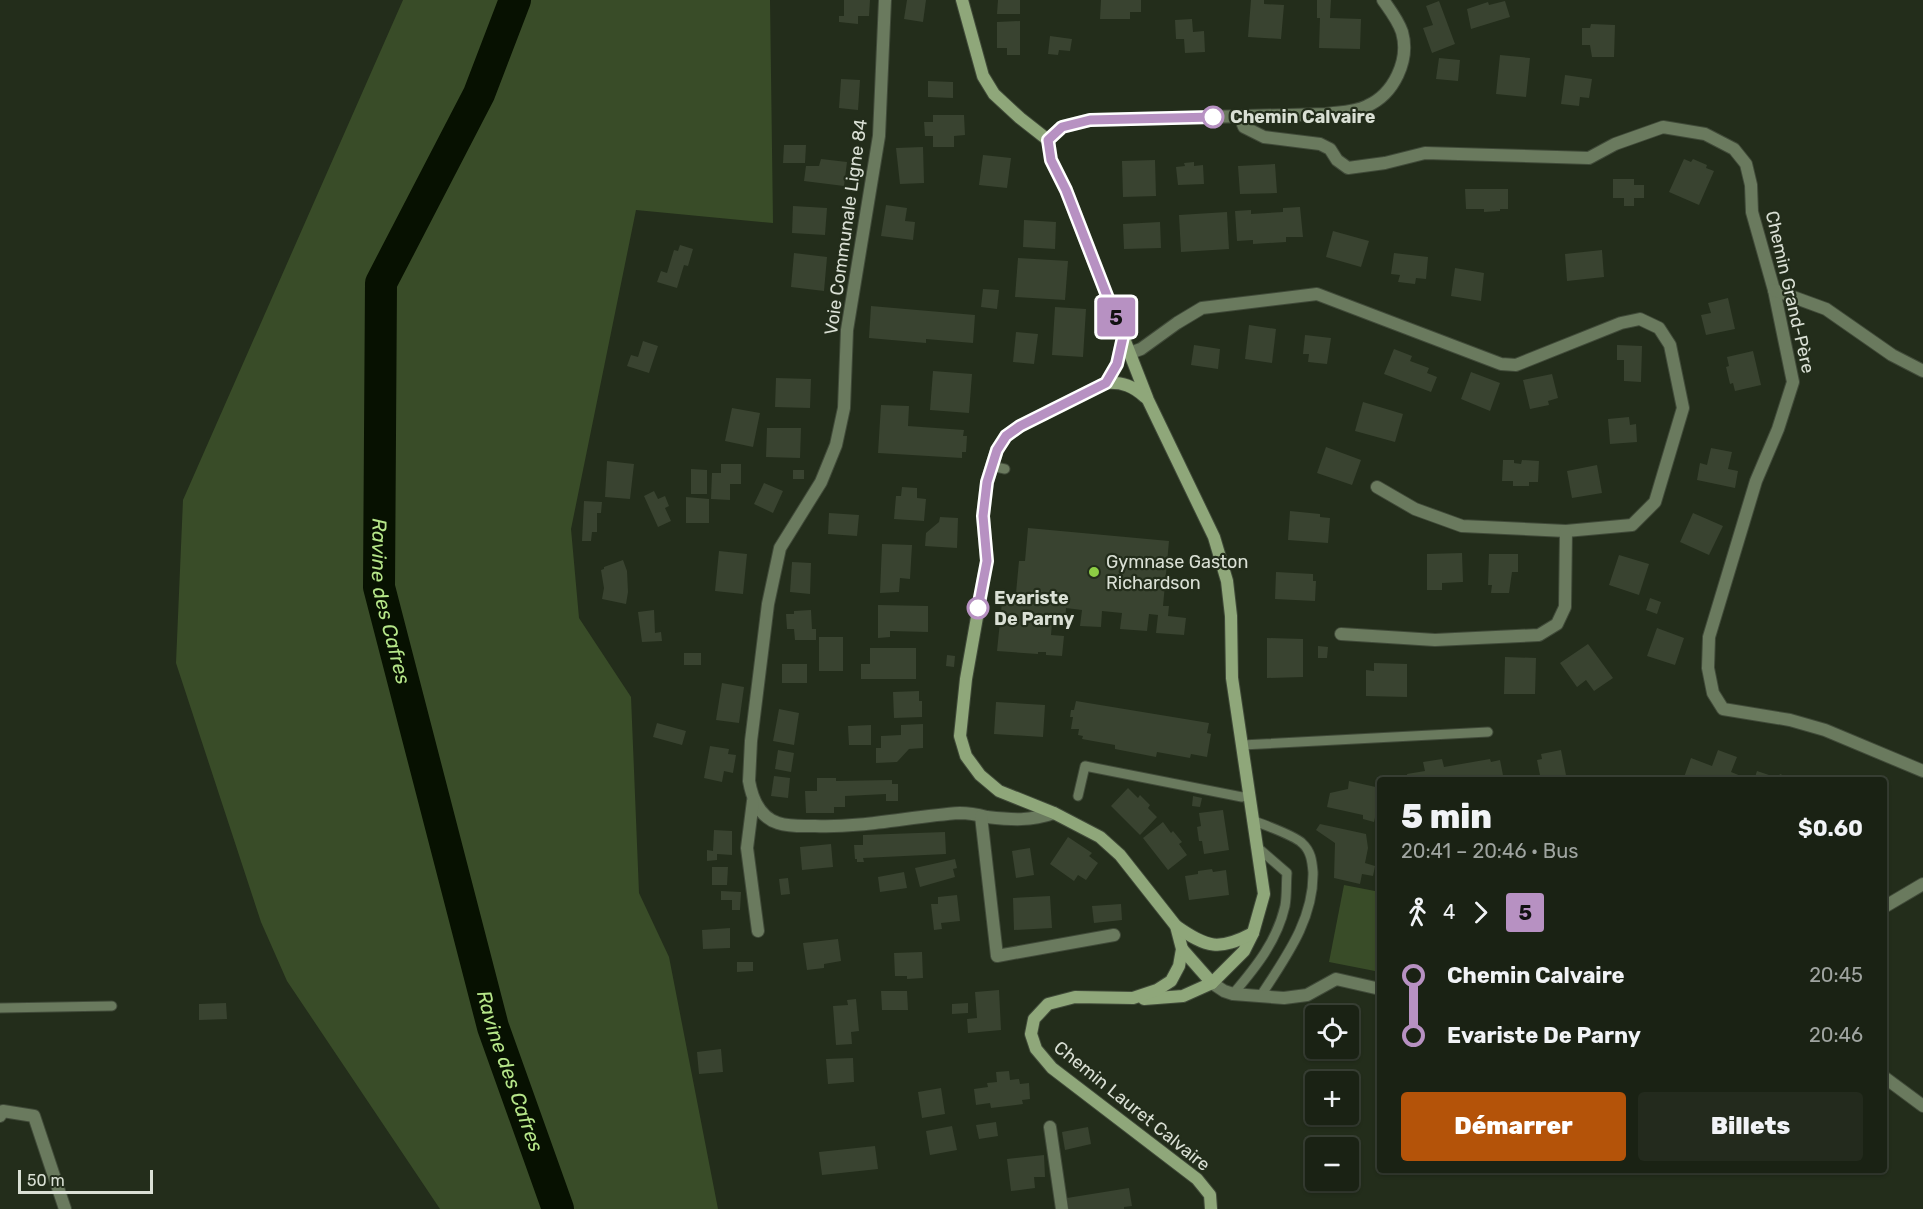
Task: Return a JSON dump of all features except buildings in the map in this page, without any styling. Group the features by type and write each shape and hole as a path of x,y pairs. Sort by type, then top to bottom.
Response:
{"main road":[{"path":"962,0 983,76 994,94 1048,140 1051,160 1066,190 1148,400 1214,537 1227,581 1231,616 1232,678 1264,894 1253,933 1244,951 1212,983 1183,996 1133,998"},
{"path":"1106,383 1117,364 1123,337"},
{"path":"1148,400 1136,389 1125,384 1106,383 1020,426 1006,436 997,450 987,482 983,516 987,561 966,679 960,736 966,756 980,775 999,791 1054,813 1100,837 1120,855 1176,926 1197,941 1218,946 1253,933"},
{"path":"1176,926 1182,949 1212,983"},
{"name":"Chemin Lauret Calvaire","path":"1182,949 1179,966 1171,981 1157,990 1133,998 1075,997 1048,1004 1034,1018 1031,1034 1036,1049 1052,1068 1197,1179 1210,1195 1211,1209"}],"street":[{"name":"Voie Communale Ligne 84","path":"758,931 747,848 753,801 749,781 751,741 768,604 780,548 821,482 836,445 844,408 847,330 879,136 885,0"},
{"path":"1048,140 1062,127 1090,120 1240,117 1352,111 1368,106 1385,93 1398,76 1403,61 1404,47 1401,31 1383,0"},
{"name":"Chemin Grand-Père","path":"1240,117 1244,127 1264,137 1320,144 1330,149 1337,160 1348,168 1385,163 1425,153 1589,158 1615,144 1663,126 1705,134 1734,150 1746,164 1751,184 1752,212 1774,290 1793,381 1778,429 1756,482 1710,637 1708,668 1713,693 1723,709 1790,720 1826,730 1923,771"},
{"path":"1774,290 1826,309 1892,355 1923,371"},
{"path":"1130,353 1141,349 1177,322 1202,308 1317,294 1501,364 1516,365 1621,323 1640,319 1659,328 1670,345 1683,408 1655,502 1632,525 1566,531 1461,526 1415,509 1377,487"},
{"path":"1341,634 1435,640 1539,635 1557,624 1565,607 1566,531"},
{"path":"753,801 761,811 777,823 801,826 839,827 963,813 1035,820 1054,813"},
{"path":"981,816 997,956 1114,935"},
{"path":"1887,905 1923,884"},
{"path":"1212,983 1233,994 1284,998 1307,995 1336,979 1377,988"},
{"path":"1887,1079 1923,1106"},
{"path":"0,1116 3,1111 34,1116 65,1209"},
{"path":"1050,1127 1062,1209"}],"lane":[{"path":"991,466 1005,470"},
{"path":"1242,745 1488,732"},
{"path":"1078,796 1085,766 1242,797 1249,795"},
{"path":"1252,819 1302,842 1312,857 1313,886 1307,915 1293,946 1260,997"},
{"path":"1233,994 1260,962 1276,933 1285,905 1287,873 1257,848"},
{"path":"0,1008 112,1006"}],"green space":[{"path":"403,0 770,0 773,223 636,210 571,529 579,618 631,697 639,893 669,957 718,1209 440,1209 287,981 261,922 176,663 183,500"},
{"path":"1344,885 1377,891 1377,971 1329,962"}],"waterway":[{"name":"Ravine des Cafres","path":"515,0 479,94 381,283 379,587 493,1027 558,1209"}],"bus line":[{"name":"5","path":"978,608 987,561 983,516 987,482 997,450 1006,436 1020,426 1106,383 1117,364 1123,337 1066,190 1051,160 1048,140 1062,127 1090,120 1213,117"}],"place":[{"name":"Chemin Calvaire","path":"1213,117"},
{"name":"Gymnase Gaston Richardson","path":"1094,572"},
{"name":"Evariste De Parny","path":"978,608"}]}
